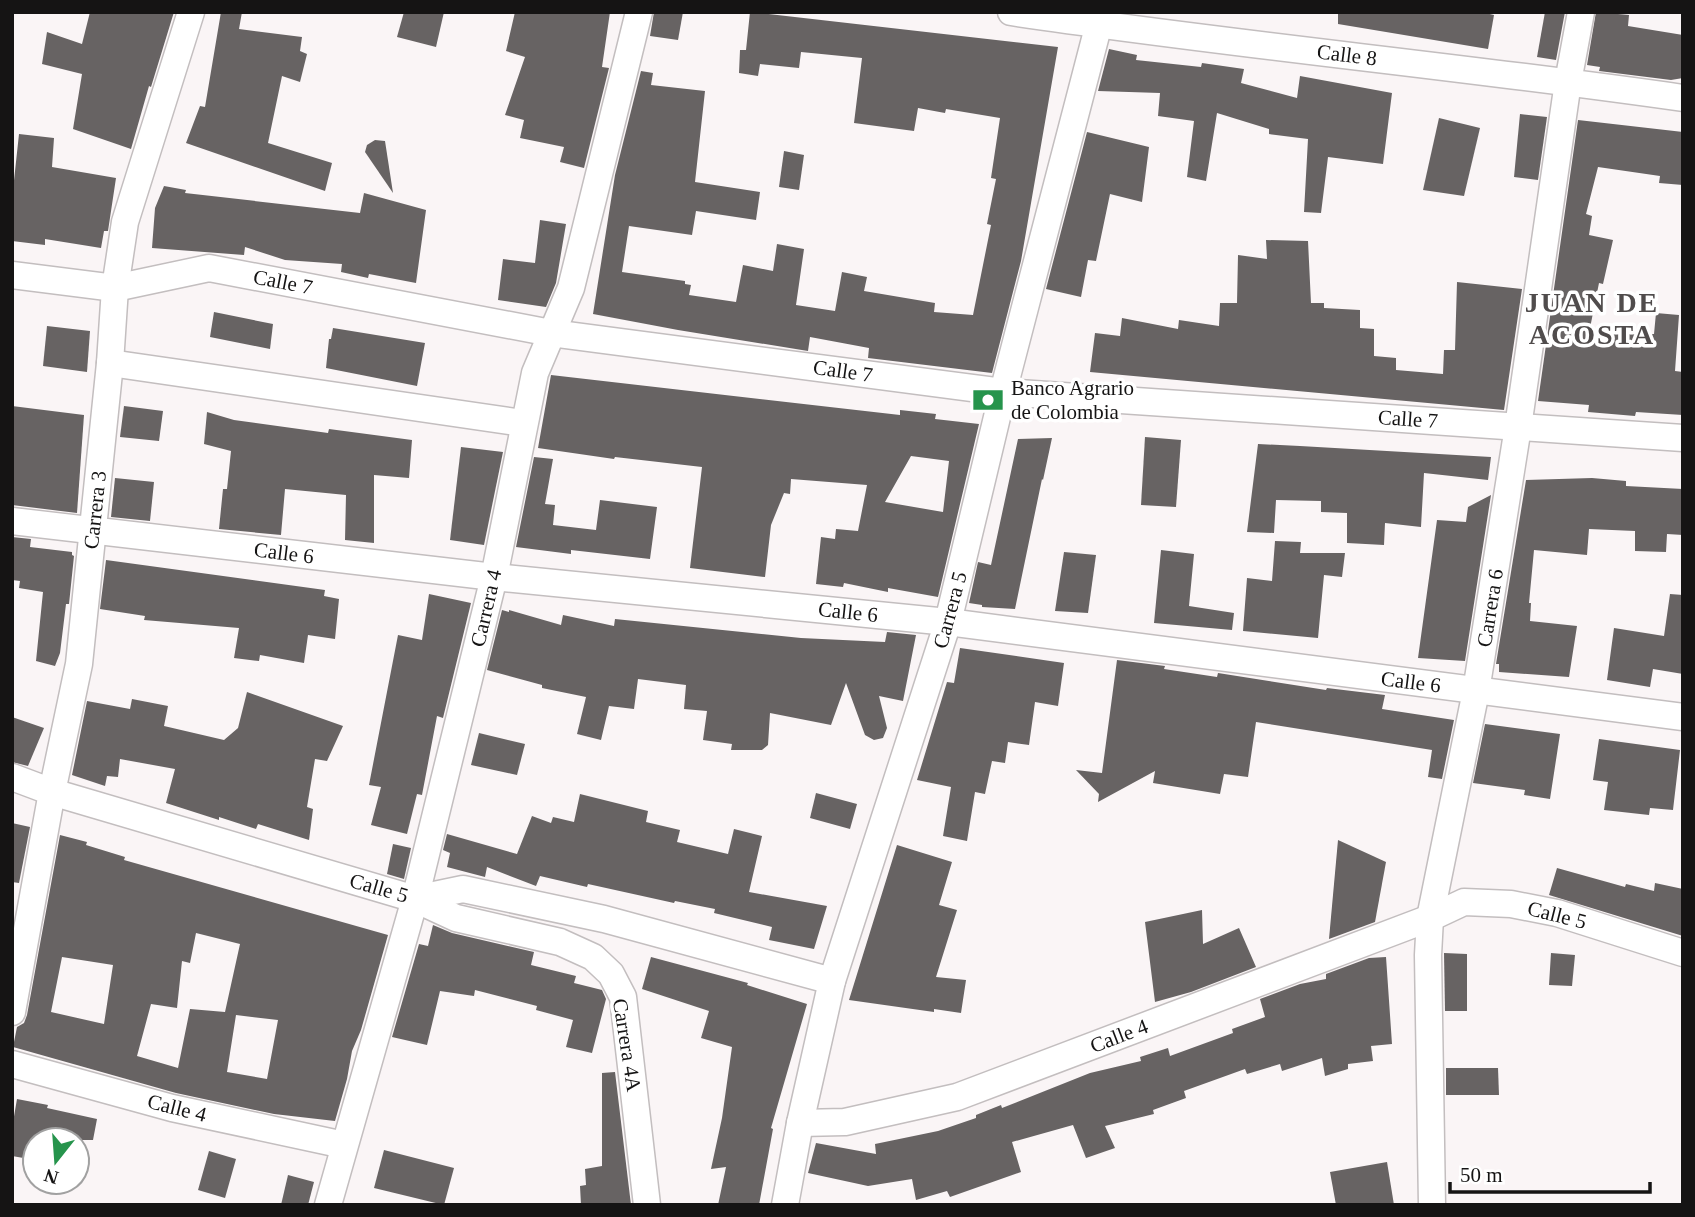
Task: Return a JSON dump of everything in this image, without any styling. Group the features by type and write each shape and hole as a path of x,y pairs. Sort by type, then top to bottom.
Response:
{"street":[{"name":"Carrera 3","path":"12,1012 52,792 79,664 110,363 115,288 125,222 191,12"},
{"name":"Carrera 4","path":"328,1205 415,899 494,577 535,373 571,288 639,12"},
{"name":"Calle 8","path":"1011,12 1101,19 1683,98"},
{"name":"Carrera 6","path":"1432,1205 1428,956 1430,919 1476,691 1568,82 1581,12"},
{"name":"Carrera 5","path":"785,1205 800,1123 832,981 948,622 1003,393 1101,19"},
{"name":"Calle 7","path":"12,275 115,288 209,268 551,333 1003,393 1683,438"},
{"path":"110,363 523,423"},
{"name":"Calle 6","path":"12,521 494,577 948,622 1683,717"},
{"name":"Calle 5","path":"12,777 52,792 415,899 463,889 604,919 832,981"},
{"name":"Carrera 4A","path":"415,899 456,918 560,942 593,957 611,974 623,997 628,1024 647,1205"},
{"name":"Calle 5","path":"1430,919 1464,902 1511,904 1557,912 1683,953"},
{"name":"Calle 4","path":"800,1123 845,1122 957,1097 1430,919"},
{"name":"Calle 4","path":"12,1064 173,1108 344,1145"}],"building":[{"path":"90,12 174,12 131,149 73,129 82,74 42,64 47,32 82,44"},
{"path":"221,12 242,12 239,29 302,37 300,51 307,54 300,82 282,76 268,143 332,163 325,191 186,143 200,106 205,107"},
{"path":"404,12 444,12 436,47 397,37"},
{"path":"515,12 610,12 602,67 609,68 584,168 560,162 564,147 520,138 524,120 505,115 525,57 506,51"},
{"path":"654,12 683,12 678,40 650,36"},
{"path":"750,12 1058,47 1021,261 992,373 868,358 869,348 810,337 808,351 593,314 615,175 641,71 653,73 651,85 705,91 695,182 760,192 756,220 696,211 692,235 629,226 622,272 685,281 685,284 691,285 689,295 736,302 743,265 773,271 777,244 804,249 796,305 835,311 842,272 867,277 864,291 935,303 934,312 973,315 991,225 987,224 996,179 991,178 1000,118 946,109 945,113 918,108 914,131 854,123 862,58 801,52 799,68 760,64 758,76 739,73 740,50 746,50"},
{"path":"1338,12 1481,12 1494,15 1488,49 1338,24"},
{"path":"1545,12 1565,12 1556,60 1537,57"},
{"path":"1596,12 1629,15 1628,26 1683,35 1683,78 1671,80 1599,71 1600,67 1587,65"},
{"path":"1109,49 1137,55 1136,60 1201,67 1202,63 1244,69 1241,83 1297,98 1300,76 1392,93 1383,164 1328,157 1321,213 1304,212 1308,139 1269,134 1269,129 1217,113 1206,181 1187,177 1194,121 1158,116 1160,93 1098,91"},
{"path":"1520,114 1547,117 1538,180 1514,177"},
{"path":"1439,118 1480,128 1464,196 1423,190"},
{"path":"1578,120 1683,132 1683,185 1659,183 1660,176 1598,167 1586,214 1592,216 1589,235 1613,240 1603,284 1599,283 1589,333 1654,334 1656,313 1679,315 1675,371 1683,372 1683,415 1636,412 1635,416 1588,412 1589,405 1538,401"},
{"path":"1087,132 1149,147 1142,202 1110,194 1096,261 1088,260 1081,297 1046,289"},
{"path":"19,134 54,138 52,167 116,178 108,231 104,231 101,248 45,239 45,245 12,241 12,199"},
{"path":"375,140 385,141 393,193 365,152 367,145"},
{"path":"784,151 804,155 799,190 779,187"},
{"path":"164,186 186,190 185,193 360,213 364,193 426,210 416,283 369,274 368,278 341,272 342,264 285,260 245,247 244,255 152,248 155,208"},
{"path":"540,220 566,224 556,283 546,307 498,300 503,259 535,263"},
{"path":"1266,240 1308,241 1311,303 1324,303 1324,308 1360,310 1360,328 1374,329 1374,356 1396,358 1396,370 1443,374 1444,350 1455,350 1457,282 1522,289 1504,410 1090,372 1095,333 1120,336 1122,318 1178,329 1179,320 1219,326 1220,303 1237,303 1238,255 1267,259"},
{"path":"214,312 273,324 270,349 210,337"},
{"path":"47,326 90,331 87,372 43,366"},
{"path":"333,328 425,343 417,386 326,368"},
{"path":"551,375 900,415 900,410 936,414 935,419 979,424 938,597 888,588 888,592 844,583 843,587 816,584 821,537 835,539 836,529 858,531 867,485 791,479 790,494 784,493 771,525 765,577 690,568 702,467 614,459 538,448","holes":["911,456 949,461 943,512 885,502"]},
{"path":"12,406 84,415 77,513 12,505"},
{"path":"124,406 163,411 159,441 120,437"},
{"path":"207,412 234,420 328,433 329,429 412,440 409,478 374,475 374,543 345,540 346,495 285,489 281,535 219,529 223,489 227,489 231,451 204,444"},
{"path":"1145,437 1181,440 1176,507 1141,505"},
{"path":"1052,438 1015,609 982,607 969,603 978,562 991,565 1018,439"},
{"path":"1258,444 1491,457 1488,480 1424,473 1421,527 1385,523 1384,545 1347,543 1347,513 1321,512 1321,501 1276,500 1274,533 1247,532"},
{"path":"461,447 503,452 484,545 450,540"},
{"path":"534,457 553,459 545,504 555,505 553,525 596,530 600,500 657,507 650,559 516,547"},
{"path":"115,478 154,482 150,521 111,517"},
{"path":"1592,478 1626,481 1626,486 1683,489 1683,535 1667,534 1666,552 1635,551 1635,531 1589,529 1587,555 1534,550 1530,621 1577,626 1569,677 1499,672 1499,664 1496,664 1526,480"},
{"path":"1491,495 1465,661 1418,658 1437,520 1466,522 1468,507"},
{"path":"12,537 31,539 30,547 72,552 74,556 69,604 66,604 60,653 55,666 36,661 43,592 19,588 20,581 12,580"},
{"path":"1275,541 1301,542 1300,553 1345,553 1342,577 1324,575 1318,638 1243,631 1247,578 1272,581"},
{"path":"1161,550 1194,554 1189,606 1234,613 1232,630 1154,623"},
{"path":"1064,552 1096,555 1088,613 1055,611"},
{"path":"106,560 325,590 324,596 339,599 335,639 308,635 304,663 260,655 259,661 234,658 239,628 144,620 145,616 100,609"},
{"path":"429,594 471,603 443,718 437,716 422,795 417,794 407,834 371,825 381,787 369,785 398,635 422,640"},
{"path":"1670,594 1683,595 1683,674 1653,669 1650,687 1607,680 1614,628 1664,636"},
{"path":"502,610 561,625 563,615 614,626 615,619 801,638 885,642 887,632 916,635 903,701 879,696 887,728 883,738 874,740 865,735 846,683 831,725 770,713 768,745 762,750 731,750 732,744 703,740 707,711 684,709 686,685 638,679 634,709 609,706 601,740 577,734 586,697 542,688 542,685 487,670"},
{"path":"960,648 1064,663 1058,706 1035,702 1029,745 1008,742 1005,763 992,761 985,794 975,792 967,841 943,836 951,787 917,780 947,682 954,683"},
{"path":"1117,660 1165,666 1164,669 1217,677 1218,673 1326,690 1385,695 1382,709 1454,720 1442,779 1428,777 1432,750 1256,722 1248,777 1224,774 1220,794 1153,783 1155,771 1098,802 1099,794 1076,770 1102,773"},
{"path":"247,692 343,726 327,761 315,759 307,807 313,809 309,840 258,824 256,829 219,817 219,820 166,803 175,769 120,759 118,777 107,776 105,786 72,775 87,701 130,709 132,699 168,706 164,726 224,740 238,728"},
{"path":"12,717 44,728 28,766 12,762"},
{"path":"1485,724 1560,734 1550,799 1524,795 1525,790 1473,783"},
{"path":"479,733 525,744 517,775 471,765"},
{"path":"1599,739 1680,750 1673,810 1650,808 1649,815 1604,810 1608,782 1593,780"},
{"path":"816,793 857,804 850,829 810,818"},
{"path":"580,794 648,811 646,822 680,830 677,842 728,854 734,829 762,836 749,892 827,906 814,949 769,940 772,927 714,913 715,909 588,884 587,887 540,876 536,886 487,867 485,877 447,867 450,853 443,850 447,834 517,854 532,816 551,823 553,817 574,822"},
{"path":"12,823 30,827 19,883 12,882"},
{"path":"60,835 87,842 86,845 125,857 124,860 388,935 361,1030 352,1051 335,1121 274,1114 176,1093 13,1047 17,1027 24,1023","holes":["196,933 240,944 225,1012 190,1009 178,1068 137,1056 151,1004 177,1008 182,961 190,963","62,957 113,965 104,1024 51,1012","236,1015 278,1020 267,1079 227,1072"]},
{"path":"1338,840 1386,862 1375,922 1329,939"},
{"path":"393,844 411,848 404,879 387,874"},
{"path":"897,845 952,862 939,905 957,910 936,977 966,980 961,1013 934,1009 934,1012 849,1000"},
{"path":"1557,868 1625,887 1626,884 1654,891 1655,883 1683,889 1683,936 1549,895"},
{"path":"1202,910 1203,944 1239,928 1256,967 1191,992 1155,1002 1145,922"},
{"path":"433,925 452,933 534,952 531,965 576,976 574,983 602,990 606,999 592,1053 566,1047 573,1020 536,1010 537,1006 475,990 474,996 440,991 427,1045 392,1037 419,944 428,946"},
{"path":"1444,953 1467,954 1467,1011 1445,1011"},
{"path":"1551,953 1575,955 1572,986 1549,985"},
{"path":"651,957 748,983 747,985 807,1004 771,1128 773,1129 759,1205 718,1205 726,1167 711,1169 722,1118 732,1047 701,1038 709,1011 642,989"},
{"path":"1386,957 1392,1044 1371,1046 1373,1061 1348,1064 1348,1069 1325,1076 1322,1058 1282,1071 1280,1064 1247,1074 1245,1069 1184,1091 1186,1098 1153,1110 1154,1114 1105,1126 1115,1148 1086,1158 1073,1125 1012,1142 1021,1172 950,1197 947,1191 916,1200 912,1179 868,1186 808,1173 816,1143 876,1154 875,1144 938,1131 1090,1073 1141,1061 1140,1057 1168,1048 1170,1056 1233,1033 1232,1029 1265,1017 1260,999 1300,984 1326,979 1326,974 1369,958"},
{"path":"1446,1068 1498,1068 1499,1095 1446,1095"},
{"path":"615,1072 631,1205 581,1205 580,1186 586,1185 585,1169 602,1166 602,1073"},
{"path":"17,1099 97,1119 93,1140 91,1126 21,1126 21,1158 12,1156 12,1128"},
{"path":"384,1150 454,1168 444,1205 374,1188"},
{"path":"209,1151 236,1159 225,1198 198,1190"},
{"path":"1387,1162 1394,1205 1336,1205 1330,1172"},
{"path":"288,1175 314,1182 308,1205 281,1205"}],"place":[{"name":"Banco Agrario de Colombia","path":"988,400"}],"district":[{"name":"JUAN DE ACOSTA","path":"1592,318"}]}
